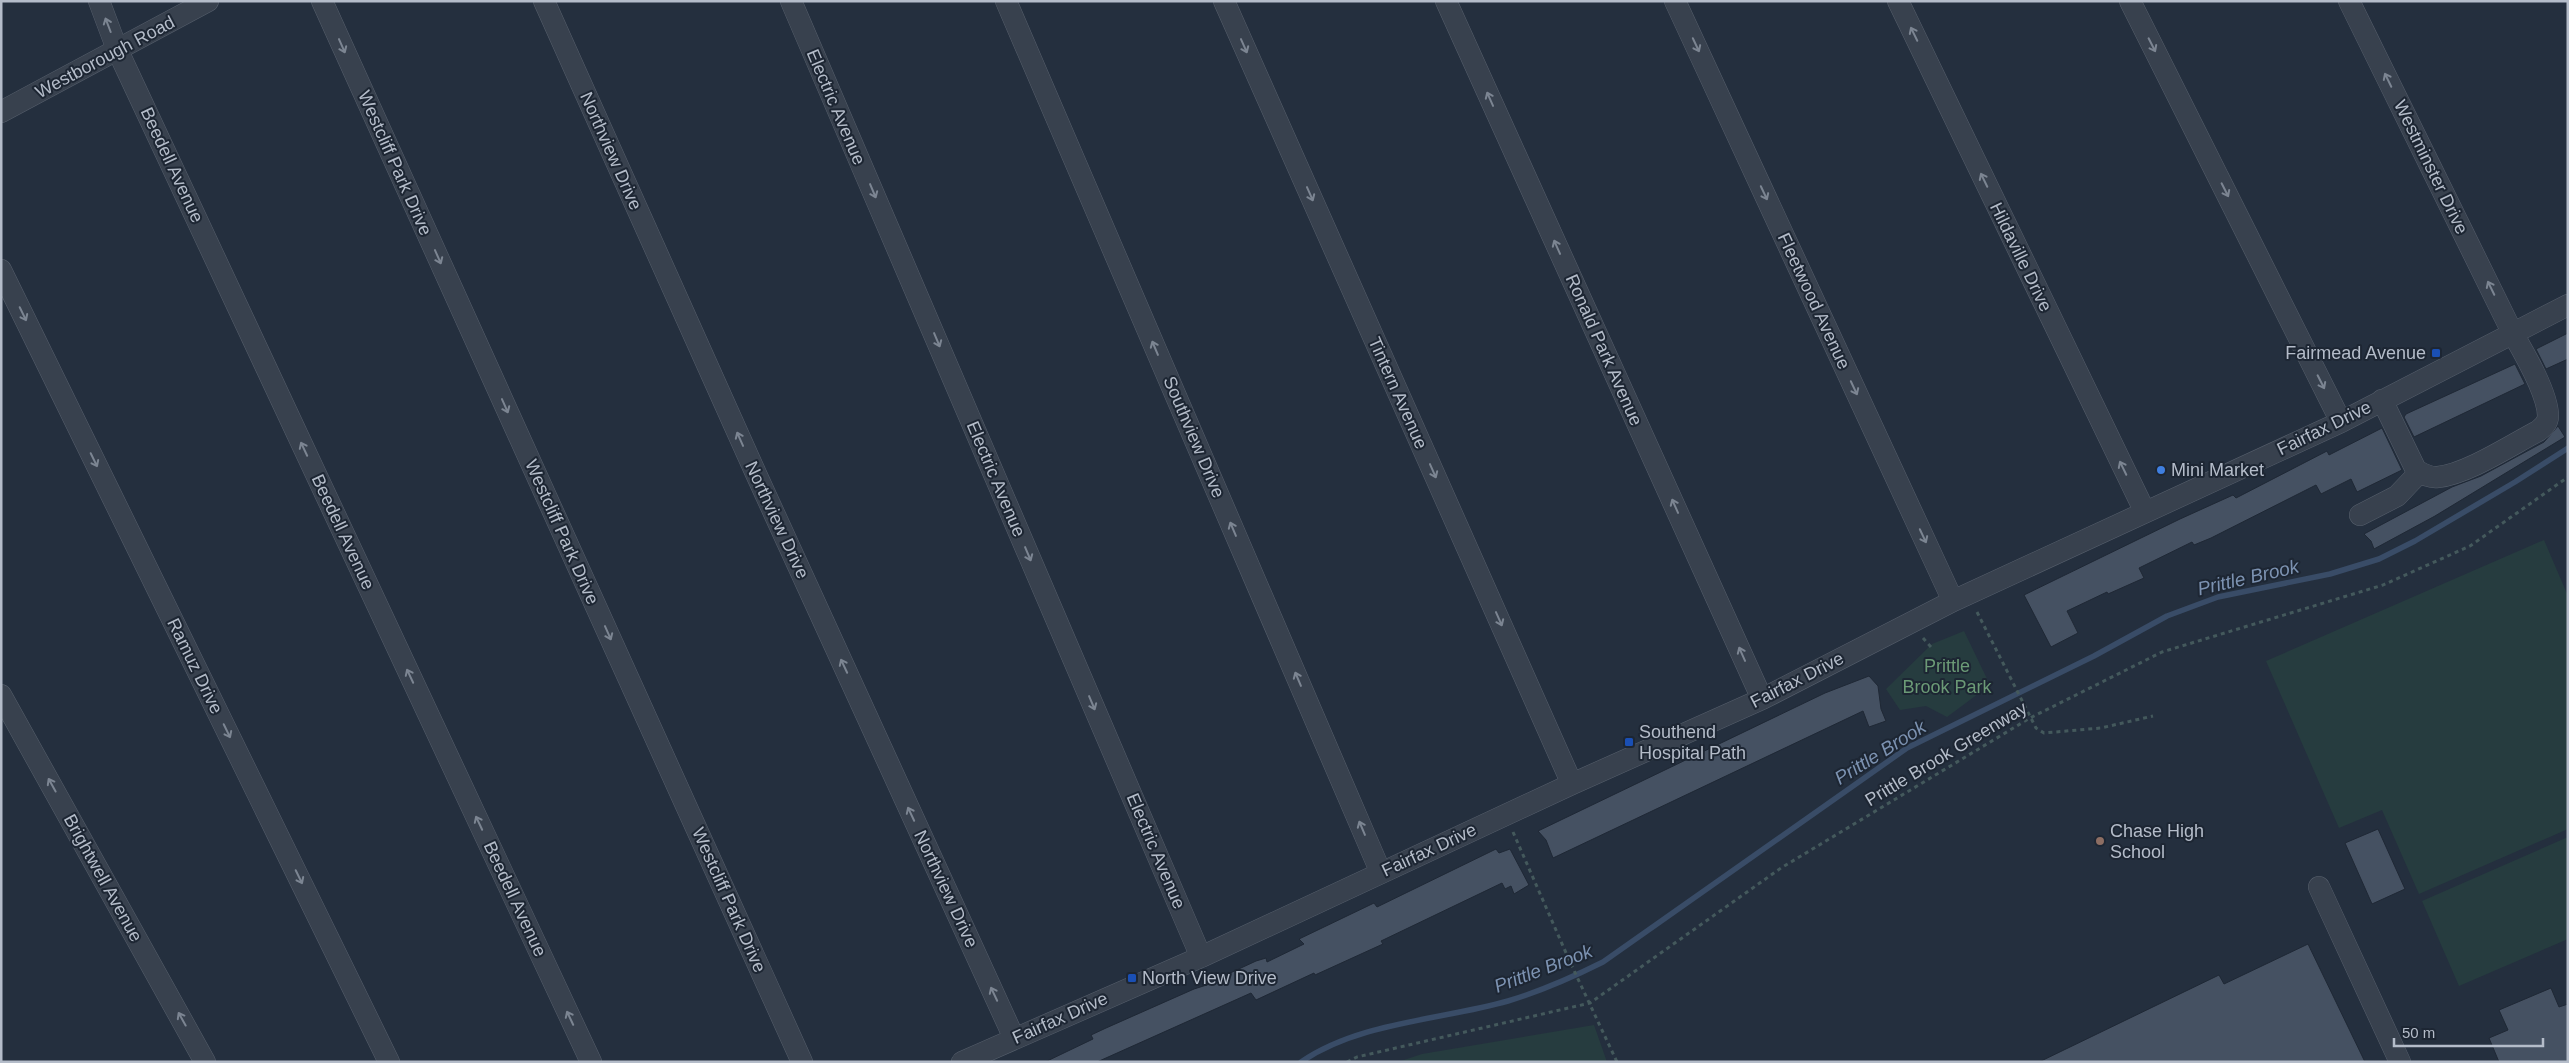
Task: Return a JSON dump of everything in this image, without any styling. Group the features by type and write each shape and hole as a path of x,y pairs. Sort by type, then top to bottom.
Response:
{"street":[{"name":"Beedell Avenue","path":"99,1 117,49 591,1062"},
{"name":"Westborough Road","path":"1,112 208,1"},
{"name":"Westcliff Park Drive","path":"322,1 802,1062"},
{"name":"Northview Drive","path":"544,1 761,485 1014,1038"},
{"name":"Electric Avenue","path":"791,1 1201,956"},
{"name":"Southview Drive","path":"1006,1 1381,872"},
{"name":"Tintern Avenue","path":"1224,1 1572,784"},
{"name":"Ronald Park Avenue","path":"1446,1 1762,699"},
{"name":"Fleetwood Avenue","path":"1675,1 1953,601"},
{"name":"Hildaville Drive","path":"1898,1 2145,512"},
{"path":"2130,1 2341,422"},
{"name":"Westminster Drive","path":"2349,1 2512,332 2533,368 2548,416 2545,425 2538,431 2456,472 2437,477 2427,476 2416,470"},
{"name":"Ramuz Drive","path":"1,270 389,1062"},
{"name":"Fairfax Drive","path":"962,1062 1201,956 1572,784 1762,699 1953,601 2341,422 2512,332 2568,305"},
{"path":"2360,515 2404,490 2416,476 2416,470 2382,400"},
{"name":"Brightwell Avenue","path":"1,695 205,1062"},
{"path":"2319,887 2400,1062"}],"path":[{"name":"Prittle Brook Greenway","path":"1347,1062 1356,1057 1590,1003 1781,868 2030,718 2162,652 2384,585 2470,546 2568,477"},
{"path":"1970,615 1979,611 2030,718 2036,728 2044,733 2101,728 2153,716"},
{"path":"1930,634 1922,637 1931,647"},
{"path":"1505,815 1570,962 1617,1062"}],"green space":[{"path":"2544,540 2568,596 2568,829 2419,894 2382,810 2339,828 2266,661"},
{"name":"Prittle Brook Park","path":"1964,631 1990,685 1947,717 1926,706 1900,710 1886,689 1932,644"},
{"path":"2568,837 2568,939 2459,986 2422,901"},
{"path":"1594,1025 1607,1062 1398,1062 1422,1054"}],"building":[{"path":"2568,333 2568,359 2546,369 2536,349"},
{"path":"2515,364 2525,384 2414,437 2404,417 2406,414"},
{"path":"2558,426 2565,437 2435,516 2374,549 2371,541 2364,534 2452,487 2481,476 2544,442"},
{"path":"2382,428 2402,470 2357,492 2351,479 2321,494 2316,485 2211,538 2194,545 2192,542 2139,568 2144,578 2108,594 2107,592 2067,611 2078,633 2051,647 2024,595 2180,519 2233,495 2236,498 2327,451 2329,455"},
{"path":"1869,676 1878,686 1881,709 1886,721 1869,727 1863,711 1553,858 1546,840 1538,831 1825,693"},
{"path":"2378,829 2405,889 2372,904 2345,843"},
{"path":"1496,849 1499,853 1510,849 1529,885 1514,894 1511,886 1505,889 1502,883 1381,941 1383,944 1315,975 1314,973 1256,1000 1251,993 1097,1062 1045,1062 1093,1039 1091,1035 1194,989 1216,982 1215,980 1256,961 1266,958 1267,962 1304,944 1299,939 1374,903 1377,907"},
{"path":"2308,944 2365,1062 2039,1062 2219,975 2224,984"},
{"path":"2551,988 2559,1007 2568,1004 2568,1062 2499,1062 2489,1038 2508,1030 2499,1010"}],"waterway":[{"name":"Prittle Brook","path":"1301,1062 1348,1038 1374,1030 1508,1001 1592,968 1907,748 2094,656 2167,616 2218,597 2330,574 2379,559 2415,541 2515,482 2568,448"}],"place":[{"name":"Fairmead Avenue","path":"2436,353"},
{"name":"Mini Market","path":"2161,470"},
{"name":"Southend Hospital Path","path":"1629,742"},
{"name":"Chase High School","path":"2100,841"},
{"name":"North View Drive","path":"1132,978"}]}
